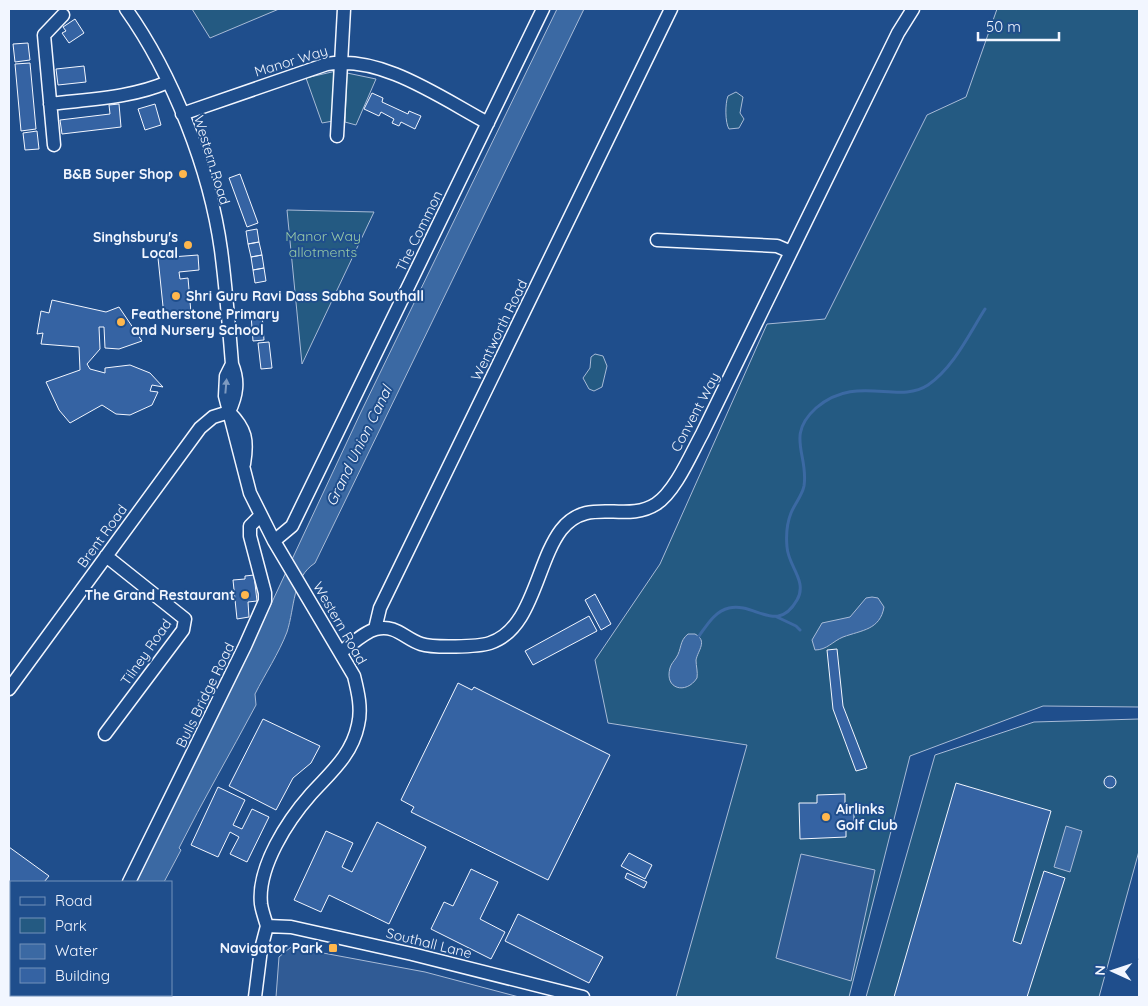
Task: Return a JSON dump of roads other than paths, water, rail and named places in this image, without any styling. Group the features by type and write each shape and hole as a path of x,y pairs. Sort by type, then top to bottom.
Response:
{"street":[{"name":"Western Road","path":"126,9 145,35 168,82 182,114 209,191 219,240 232,364 236,376 236,399 229,412 243,425 246,451 244,467 250,493 260,516 282,555 341,652 354,676 358,692 358,725 342,762 305,803 284,831 272,854 261,892 261,904 267,926"},
{"path":"338,136 344,9"},
{"name":"The Common","path":"274,541 292,526 543,9"},
{"name":"Wentworth Road","path":"375,629 380,608 671,9"},
{"name":"Convent Way","path":"375,629 400,631 422,644 465,646 489,643 505,636 518,622 561,530 579,515 604,510 632,512 656,503 668,492 702,434 898,32 913,9"},
{"path":"54,145 44,35 63,15"},
{"name":"Manor Way","path":"182,114 327,64 341,62 366,64 392,73 488,122"},
{"path":"50,104 130,95 168,82"},
{"path":"657,240 777,246 791,252"},
{"name":"Brent Road","path":"9,689 200,428 213,417 229,412"},
{"name":"Bulls Bridge Road","path":"129,881 246,646 265,601 265,593 250,536 250,526 260,516"},
{"name":"Tilney Road","path":"104,734 183,630 185,619 106,556"},
{"path":"341,652 375,629"},
{"path":"255,997 267,926"},
{"name":"Southall Lane","path":"267,926 292,927 583,997"}],"water":[{"name":"Grand Union Canal","path":"557,9 584,9 315,563 308,569 298,585 287,632 255,694 256,705 188,830 179,848 181,850 165,881 134,881 243,664 361,412"},
{"path":"866,598 878,598 884,607 882,615 874,625 843,637 823,649 815,650 812,640 822,623 850,617"},
{"path":"688,634 695,634 702,643 696,660 697,678 687,687 682,688 673,685 669,675 670,668 678,655 683,639"},
{"path":"1066,826 1082,831 1070,872 1054,867"}],"waterway":[{"path":"699,636 712,619 720,612 729,608 739,607 774,616 782,615 797,600 800,586 788,554 787,534 791,513 804,486 805,475 800,437 807,418 816,408 831,398 846,392 903,392 916,390 928,385 953,360 985,309"},
{"path":"777,617 796,626 800,630"}],"place":[{"name":"B&B Super Shop","path":"183,174"},
{"name":"Singhsbury's Local","path":"188,245"},
{"name":"Shri Guru Ravi Dass Sabha Southall","path":"176,296"},
{"name":"Featherstone Primary and Nursery School","path":"121,322"},
{"name":"The Grand Restaurant","path":"245,595"},
{"name":"Airlinks Golf Club","path":"826,817"},
{"name":"Navigator Park","path":"333,948"}],"park label":[{"name":"Manor Way allotments","path":"323,244"}]}
